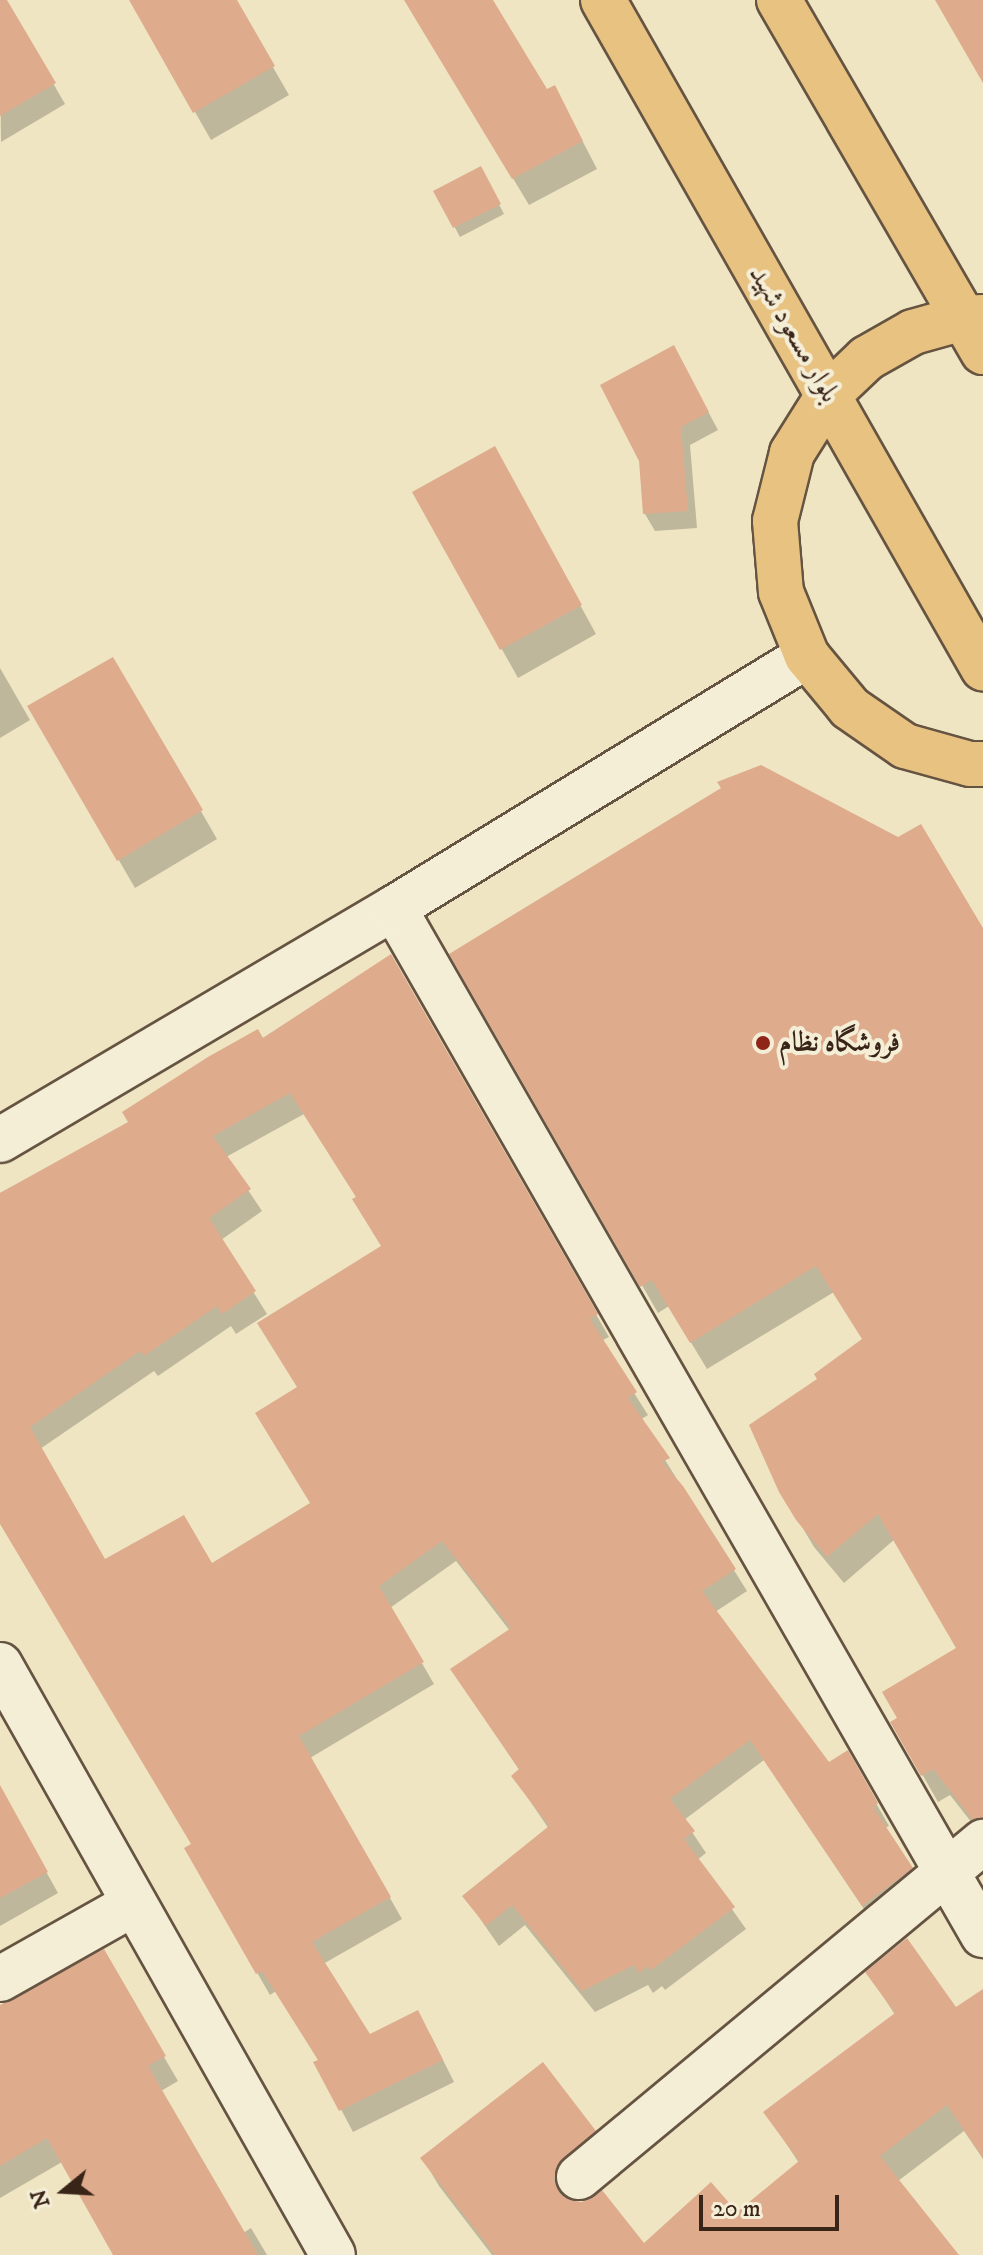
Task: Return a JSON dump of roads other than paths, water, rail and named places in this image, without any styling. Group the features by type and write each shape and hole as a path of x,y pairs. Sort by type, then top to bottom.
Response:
{"main road":[{"name":"بلوار مسعود شهید","path":"603,0 983,668"},
{"path":"779,0 976,329 913,332 867,358 829,394 792,453 775,521 781,592 807,656 850,708 905,746 970,764 983,764"}],"street":[{"path":"0,1140 394,908 807,656"},
{"path":"394,908 983,1935"},
{"path":"0,1665 333,2255"},
{"path":"579,2177 983,1842"},
{"path":"0,1979 133,1904"}],"place":[{"name":"فروشگاه نظام","path":"763,1043"}]}
